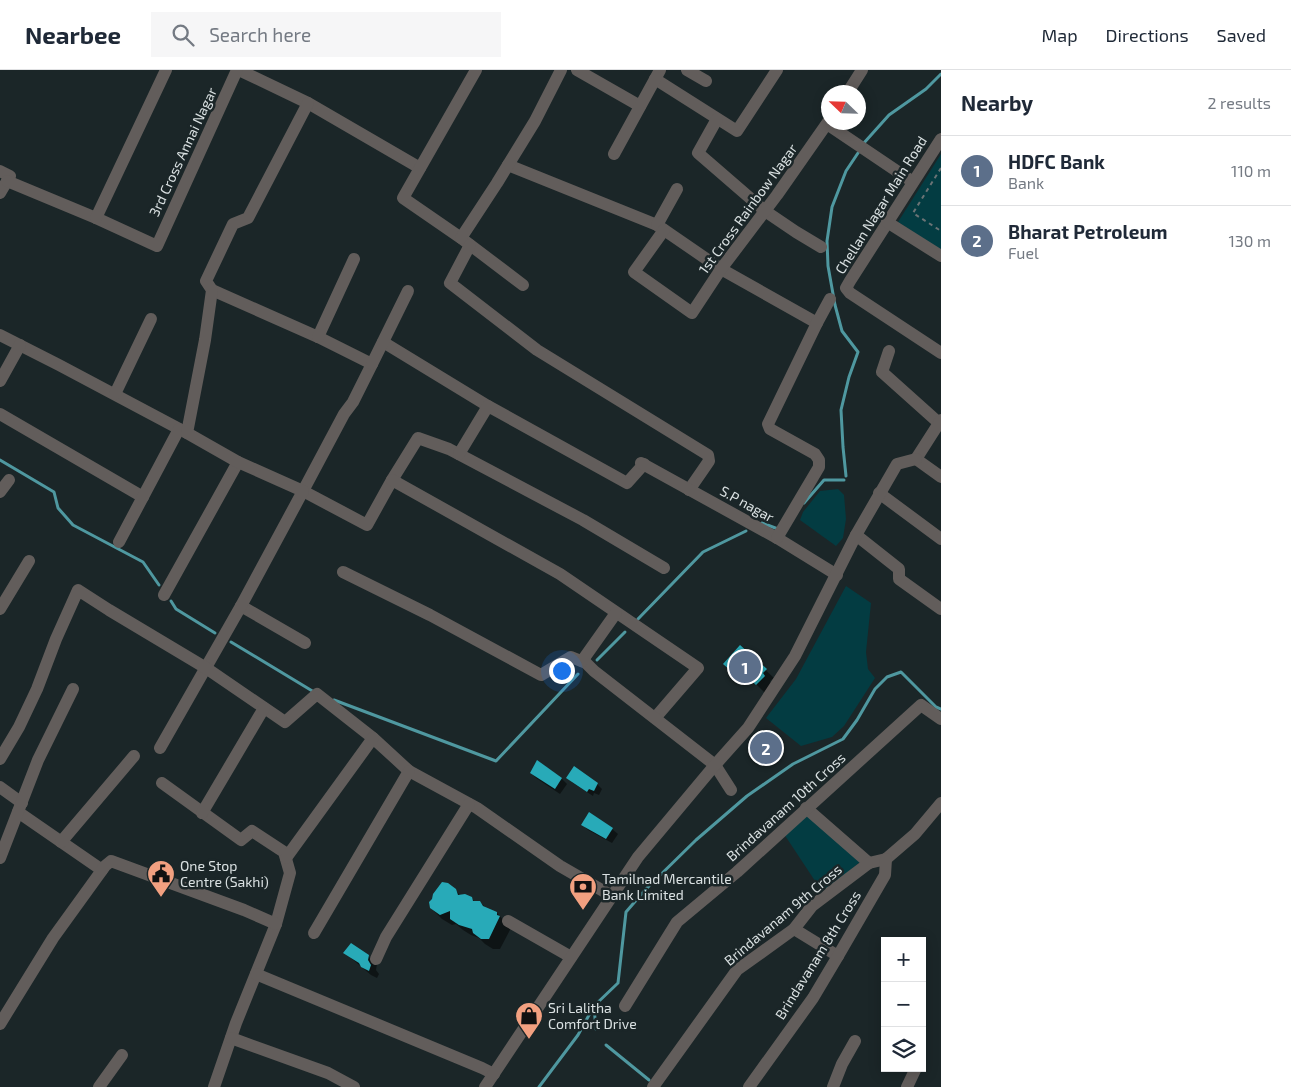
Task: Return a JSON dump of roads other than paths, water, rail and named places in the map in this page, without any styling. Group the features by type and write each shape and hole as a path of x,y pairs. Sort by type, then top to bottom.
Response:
{"street":[{"path":"0,193 3,176 96,218 166,70"},
{"path":"238,70 308,102 420,168"},
{"name":"3rd Cross Annai Nagar","path":"96,218 156,246 238,70"},
{"path":"476,70 403,198 523,285"},
{"path":"561,70 535,121 508,165 466,242 450,283 537,350 708,455 709,461 689,490"},
{"path":"577,70 640,106"},
{"path":"686,70 706,81"},
{"path":"614,154 658,74 717,119 737,131 777,70"},
{"path":"852,85 862,70"},
{"path":"308,102 248,218 233,224 206,282 212,290 318,337 372,364"},
{"path":"717,119 698,153 765,211 821,247"},
{"name":"1st Cross Rainbow Nagar","path":"661,227 634,272 692,313 721,269 823,130"},
{"path":"838,130 913,182"},
{"name":"Chellan Nagar Main Road","path":"941,139 846,288 850,293 941,353"},
{"path":"508,165 661,227 721,269 817,323"},
{"path":"661,227 677,189"},
{"path":"887,222 941,256"},
{"path":"318,337 354,260"},
{"path":"119,542 143,497 183,431 205,340 212,290"},
{"path":"160,748 241,606 344,414 353,402 408,291"},
{"path":"777,538 819,467 819,460 815,454 770,429 768,424 830,299"},
{"path":"115,394 150,319"},
{"path":"0,335 115,394 238,462 302,490 367,525 418,438 459,454 583,520 664,568"},
{"path":"382,342 488,406 459,454"},
{"path":"0,381 20,345"},
{"path":"485,1087 638,858 748,728 796,656 856,535 897,464 916,459 940,422 882,372 889,351"},
{"name":"S.P nagar","path":"488,406 627,484 643,464 777,538 837,575"},
{"path":"0,414 143,497"},
{"path":"916,459 941,477"},
{"path":"164,596 238,462"},
{"path":"0,485 9,480 0,492"},
{"path":"392,480 560,574 698,668 655,718"},
{"path":"880,493 941,539"},
{"path":"856,535 899,569 900,579 941,609"},
{"path":"0,610 29,561"},
{"path":"343,572 430,615 541,675 571,657 586,662 594,671 715,765 731,790"},
{"path":"0,759 19,727 37,689 56,639 78,590 206,668 285,722 317,694 373,738 409,771 468,804 560,866 612,896"},
{"path":"241,606 305,643"},
{"path":"582,661 616,613"},
{"path":"0,858 38,760 73,689"},
{"name":"Brindavanam 10th Cross","path":"625,1006 677,922 737,872 921,706 941,719"},
{"path":"202,813 264,708"},
{"path":"286,858 373,738"},
{"path":"61,842 134,756"},
{"path":"314,933 409,771"},
{"path":"162,783 241,840 252,831 284,852 290,873 276,924 231,1038 214,1087"},
{"path":"0,787 61,842 102,870"},
{"path":"886,859 914,834 941,803"},
{"path":"376,959 386,937 468,804"},
{"path":"806,808 869,863"},
{"name":"Brindavanam 9th Cross","path":"655,1084 737,970 794,929 812,906 869,863 886,859"},
{"name":"Brindavanam 8th Cross","path":"749,1087 813,998 885,875 886,859"},
{"path":"0,1024 53,938 110,861 244,910 276,924"},
{"path":"508,921 571,957"},
{"path":"794,929 838,956"},
{"path":"256,974 494,1074"},
{"path":"231,1038 328,1074 354,1087"},
{"path":"832,1087 855,1041"},
{"path":"99,1087 122,1055"},
{"path":"907,1087 914,1072"}],"waterway":[{"path":"863,144 889,115 926,89 941,74"},
{"path":"846,476 841,410 849,377 858,352 842,331 828,266 827,241 832,207 846,171 858,153"},
{"path":"0,460 54,492 58,508 73,525 143,562 159,585"},
{"path":"804,503 824,480 844,480"},
{"path":"762,523 778,529"},
{"path":"638,619 703,552 746,531"},
{"path":"171,601 176,609 215,633"},
{"path":"597,660 625,632"},
{"path":"231,642 314,692"},
{"path":"539,1087 578,1035 594,1006 618,983 626,912 645,890 696,840 747,796 793,764 843,739 857,720 875,689 887,677 901,672 936,707 941,709"},
{"path":"334,700 496,761 578,674"},
{"path":"594,1007 596,1029"},
{"path":"606,1045 649,1080"}],"place":[{"name":"HDFC Bank","path":"745,667"},
{"name":"Bharat Petroleum","path":"766,748"},
{"name":"One Stop Centre (Sakhi)","path":"161,898"},
{"name":"Tamilnad Mercantile Bank Limited","path":"583,911"},
{"name":"Sri Lalitha Comfort Drive","path":"529,1040"}]}
